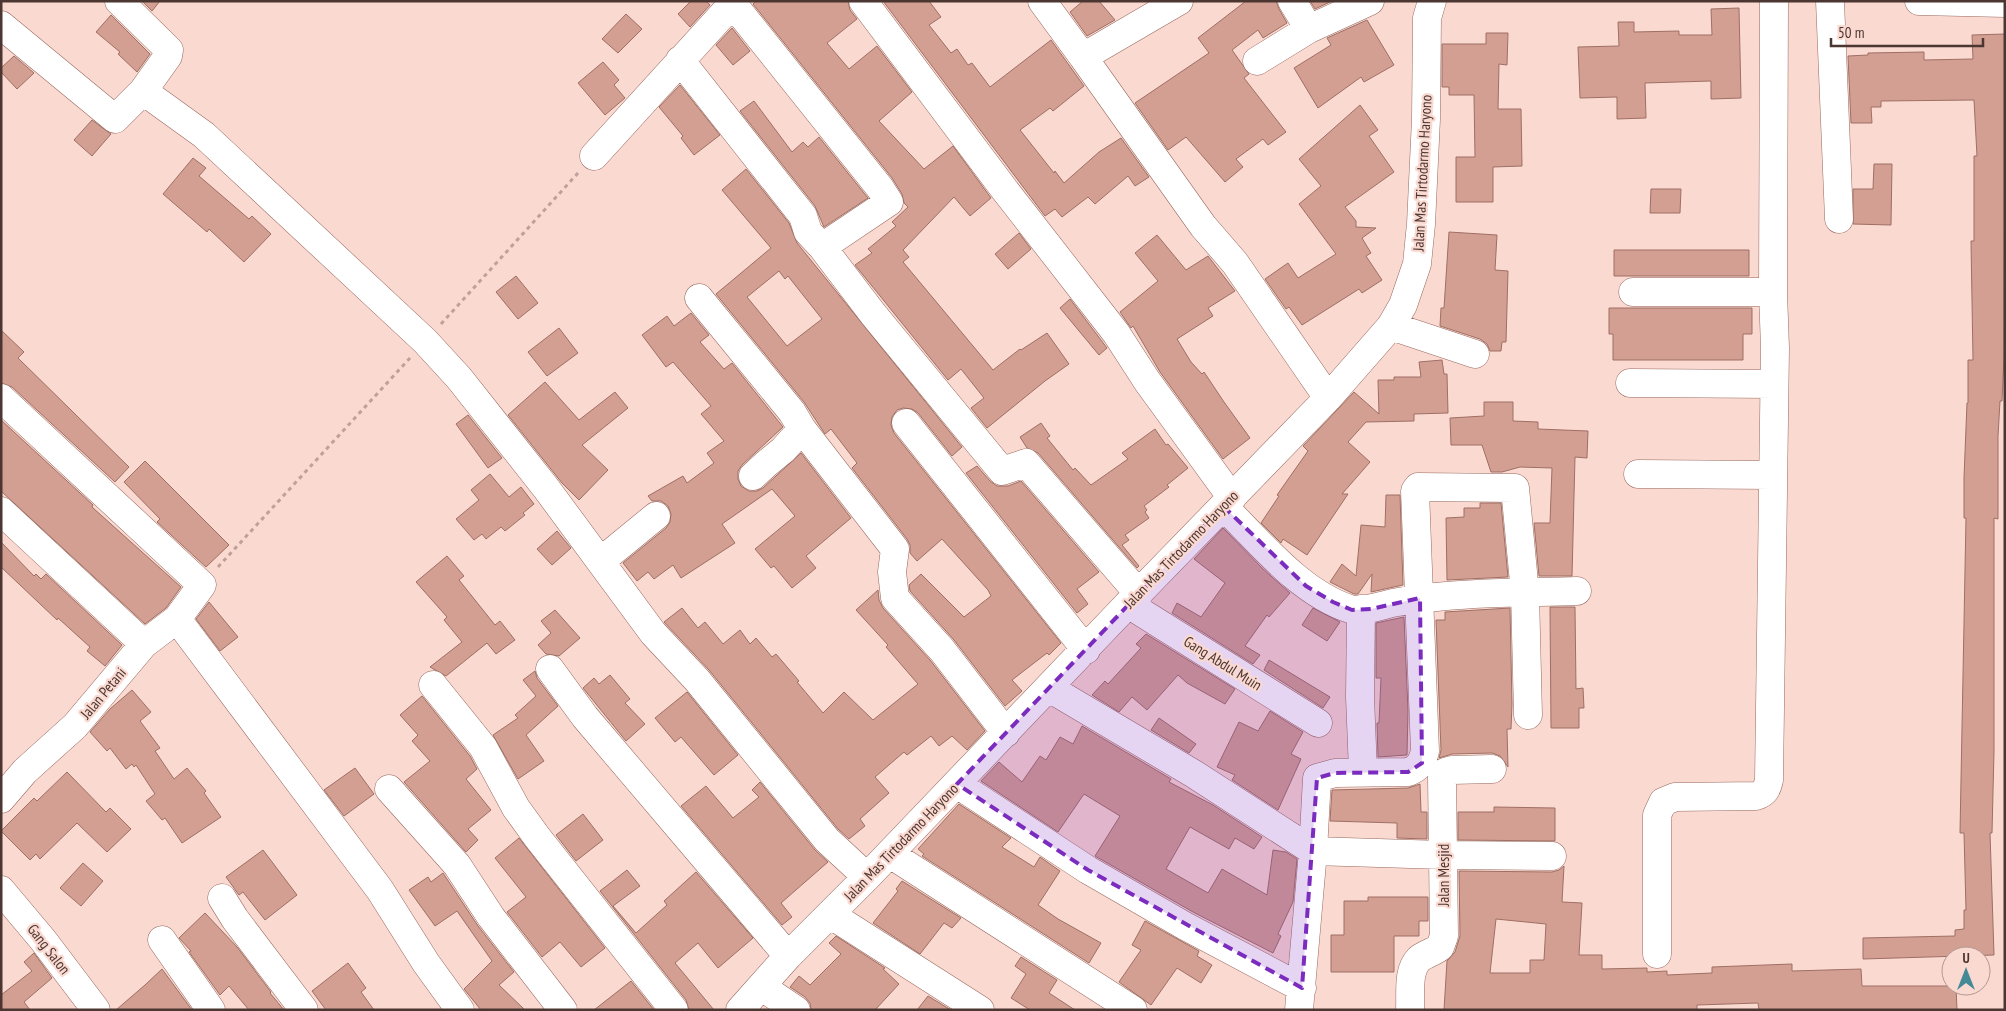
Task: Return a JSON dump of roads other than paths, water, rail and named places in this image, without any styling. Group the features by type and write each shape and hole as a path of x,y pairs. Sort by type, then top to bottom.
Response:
{"street":[{"path":"1,25 115,119 143,91 168,56 169,50 119,1"},
{"path":"863,1 998,182 1116,333 1227,502 1306,586 1333,602 1352,610 1371,609 1379,605 1420,598 1577,591"},
{"path":"1042,1 1203,226 1235,263 1328,398"},
{"path":"1083,57 1180,1"},
{"path":"1292,1 1309,29"},
{"path":"1257,61 1309,29 1370,1"},
{"name":"Jalan Mas Tirtodarmo Haryono","path":"740,1010 788,956 890,854 1328,398 1391,326 1403,305 1417,264 1421,224 1427,18 1432,1"},
{"path":"1657,954 1658,815 1663,802 1675,797 1756,796 1763,794 1769,780 1774,384 1774,1"},
{"path":"1830,1 1839,219"},
{"path":"1919,1 2005,3"},
{"path":"594,156 680,60 734,2 889,202 822,246 808,232 802,216 680,60"},
{"path":"143,91 204,135 425,341 458,378 601,561 653,633 697,680 827,840 867,877"},
{"name":"Gang Abdul Muin","path":"822,246 873,314 1002,471 1026,463 1133,599 1318,723"},
{"path":"1633,292 1773,292"},
{"path":"699,298 792,412 802,428 895,549 892,572 895,598 942,650 1006,733"},
{"path":"1391,326 1475,354"},
{"path":"1630,383 1774,384"},
{"name":"Jalan Petani","path":"1,398 202,585 176,619 144,644 75,726 25,771 1,799"},
{"path":"906,423 1086,650"},
{"path":"754,476 783,450 802,428"},
{"path":"1638,474 1772,475"},
{"path":"957,784 1088,870 1186,926 1300,999 1314,851 1317,778 1335,773 1363,771 1408,772 1415,769 1422,762 1425,751 1415,491 1418,486 1515,488 1525,593 1528,715"},
{"path":"1,511 144,644"},
{"path":"601,561 656,516"},
{"path":"1361,609 1360,697 1363,771"},
{"path":"176,619 380,890 426,963 460,1010"},
{"path":"550,669 585,717 788,956"},
{"path":"434,685 483,747 516,808 537,837 674,1010"},
{"path":"1049,688 1194,774 1314,851 1552,856"},
{"name":"Jalan Mesjid","path":"1410,1010 1411,976 1414,966 1420,958 1440,947 1444,936 1442,777 1445,772 1452,770 1492,769"},
{"path":"389,789 457,865 491,917 563,1010"},
{"path":"890,854 1133,1010"},
{"name":"Gang Salon","path":"1,890 44,940 96,1010"},
{"path":"222,898 235,919 304,1010"},
{"path":"831,914 980,1010"},
{"path":"162,940 211,1010"},
{"path":"762,987 796,1010"}]}
